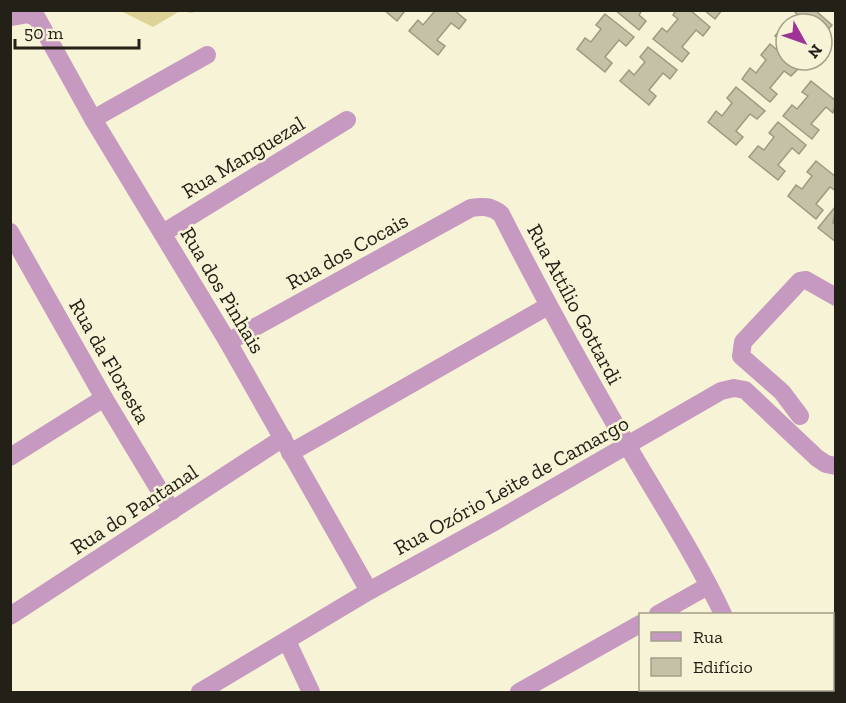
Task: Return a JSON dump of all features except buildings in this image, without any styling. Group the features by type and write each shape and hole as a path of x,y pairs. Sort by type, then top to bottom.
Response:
{"street":[{"name":"Rua dos Pinhais","path":"10,17 21,14 33,15 228,342 369,591"},
{"path":"93,119 207,56"},
{"name":"Rua Manguezal","path":"163,233 347,120"},
{"name":"Rua Attílio Gottardi","path":"490,207 501,214 548,306 628,446 670,514 722,613"},
{"name":"Rua dos Cocais","path":"228,342 471,208 490,207"},
{"name":"Rua da Floresta","path":"10,232 104,398 172,511"},
{"path":"800,416 782,392 741,356 743,342 800,281 806,280 836,297"},
{"name":"Rua do Pantanal","path":"10,616 172,511 286,445 548,306"},
{"name":"Rua Ozório Leite de Camargo","path":"200,693 369,591 628,446 721,391 735,388 745,390 818,458 826,464 836,466"},
{"path":"10,457 104,398"},
{"path":"661,613 708,586"},
{"path":"519,693 639,625"},
{"path":"287,640 311,693"}],"shaded area":[{"path":"195,10 192,13 180,11 153,27 121,11"}]}
